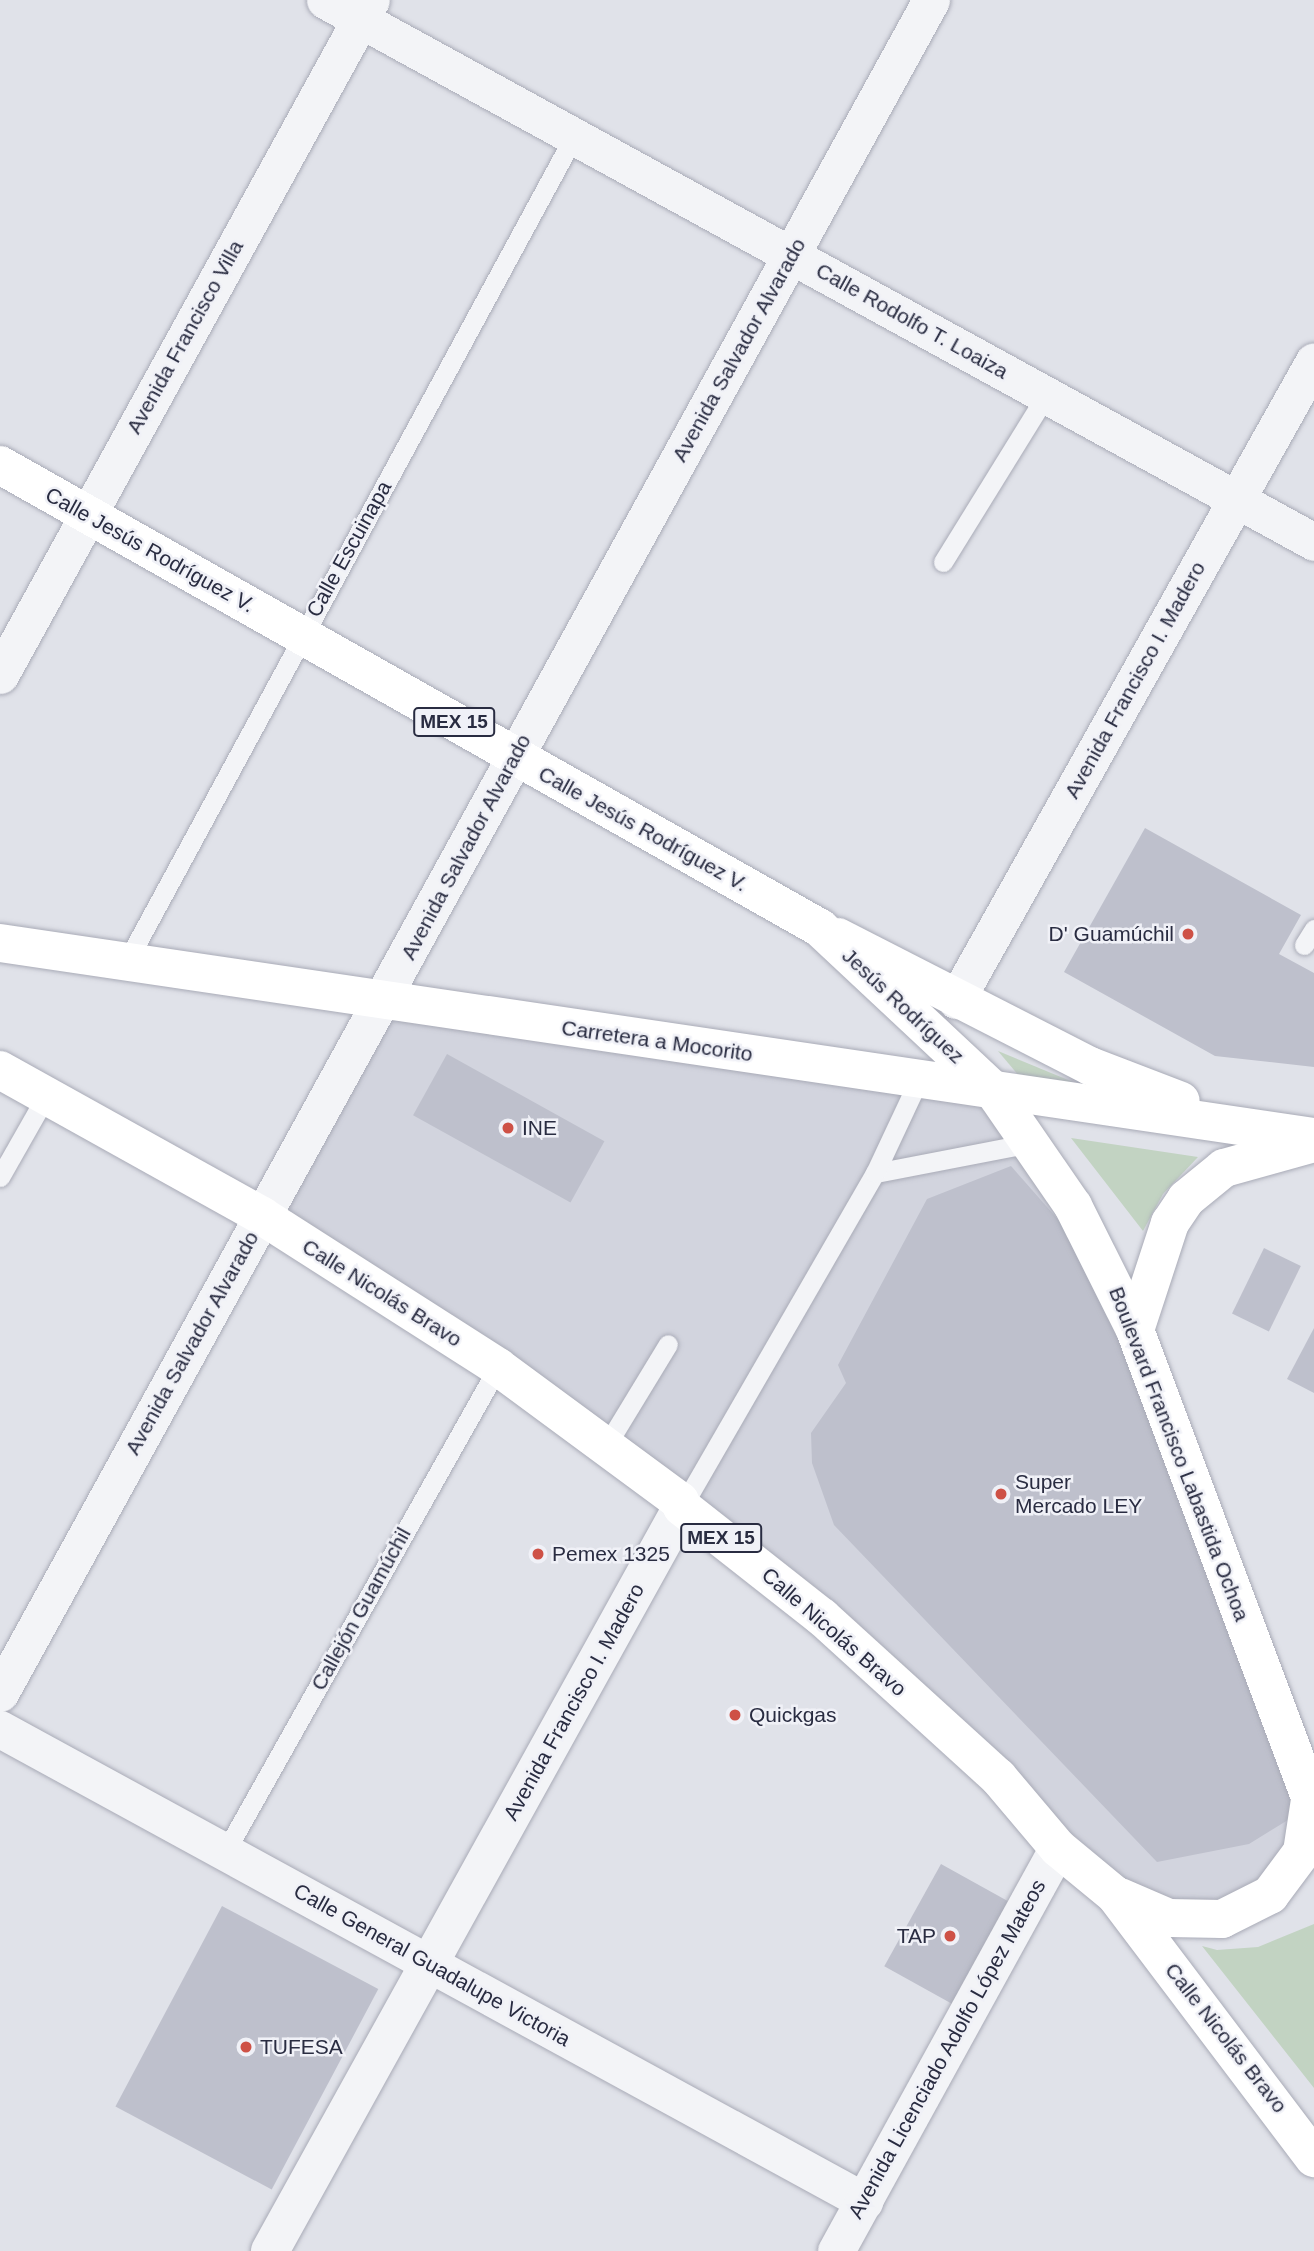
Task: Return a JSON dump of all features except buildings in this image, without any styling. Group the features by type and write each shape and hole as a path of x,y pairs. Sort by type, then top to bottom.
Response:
{"main road":[{"name":"Calle Jesús Rodríguez V.","path":"0,465 820,928 956,1000 1139,1086 1313,1139"},
{"name":"Jesús Rodríguez","path":"820,928 990,1087"},
{"name":"Carretera a Mocorito","path":"0,943 919,1079 990,1087 1313,1139"},
{"name":"Calle Nicolás Bravo","path":"0,1070 262,1216 498,1367 680,1500 682,1507 822,1617 998,1777 1058,1848 1115,1895 1314,2158"},
{"name":"Boulevard Francisco Labastida Ochoa","path":"990,1087 1073,1206 1135,1330 1312,1804"},
{"path":"1135,1330 1170,1223 1186,1199 1224,1168 1313,1139"},
{"path":"1115,1895 1169,1918 1222,1919 1270,1895 1301,1852 1312,1804"}],"street":[{"name":"Calle Rodolfo T. Loaiza","path":"325,0 366,10 574,136 1314,542"},
{"name":"Avenida Salvador Alvarado","path":"0,1693 931,0"},
{"name":"Avenida Francisco Villa","path":"0,675 366,10"},
{"name":"Avenida Francisco I. Madero","path":"956,1000 1314,361"},
{"name":"Avenida Francisco I. Madero","path":"270,2251 682,1507"},
{"name":"Calle General Guadalupe Victoria","path":"0,1729 864,2201"},
{"name":"Avenida Licenciado Adolfo López Mateos","path":"836,2251 1058,1848"}],"lane":[{"name":"Calle Escuinapa","path":"126,963 574,136"},
{"path":"943,562 1046,395"},
{"name":"Avenida Francisco I. Madero","path":"682,1507 875,1173 919,1079"},
{"path":"0,1177 46,1096"},
{"path":"875,1173 1031,1143"},
{"path":"606,1446 668,1344"},
{"name":"Callejón Guamúchil","path":"225,1852 498,1367"}],"shaded area":[{"path":"383,1001 1002,1105 1152,1325 1314,1751 1314,1835 1278,1884 1201,1905 1128,1890 1091,1850 682,1507 262,1216"}],"green space":[{"path":"998,1051 1119,1101 1029,1088"},
{"path":"1071,1138 1198,1157 1163,1194 1143,1231"},
{"path":"1314,1924 1314,2088 1202,1946 1217,1950 1258,1947"}],"place":[{"name":"D' Guamúchil","path":"1188,934"},
{"name":"INE","path":"508,1128"},
{"name":"Super Mercado LEY","path":"1001,1494"},
{"name":"Pemex 1325","path":"538,1554"},
{"name":"Quickgas","path":"735,1715"},
{"name":"TAP","path":"950,1936"},
{"name":"TUFESA","path":"246,2047"}]}
